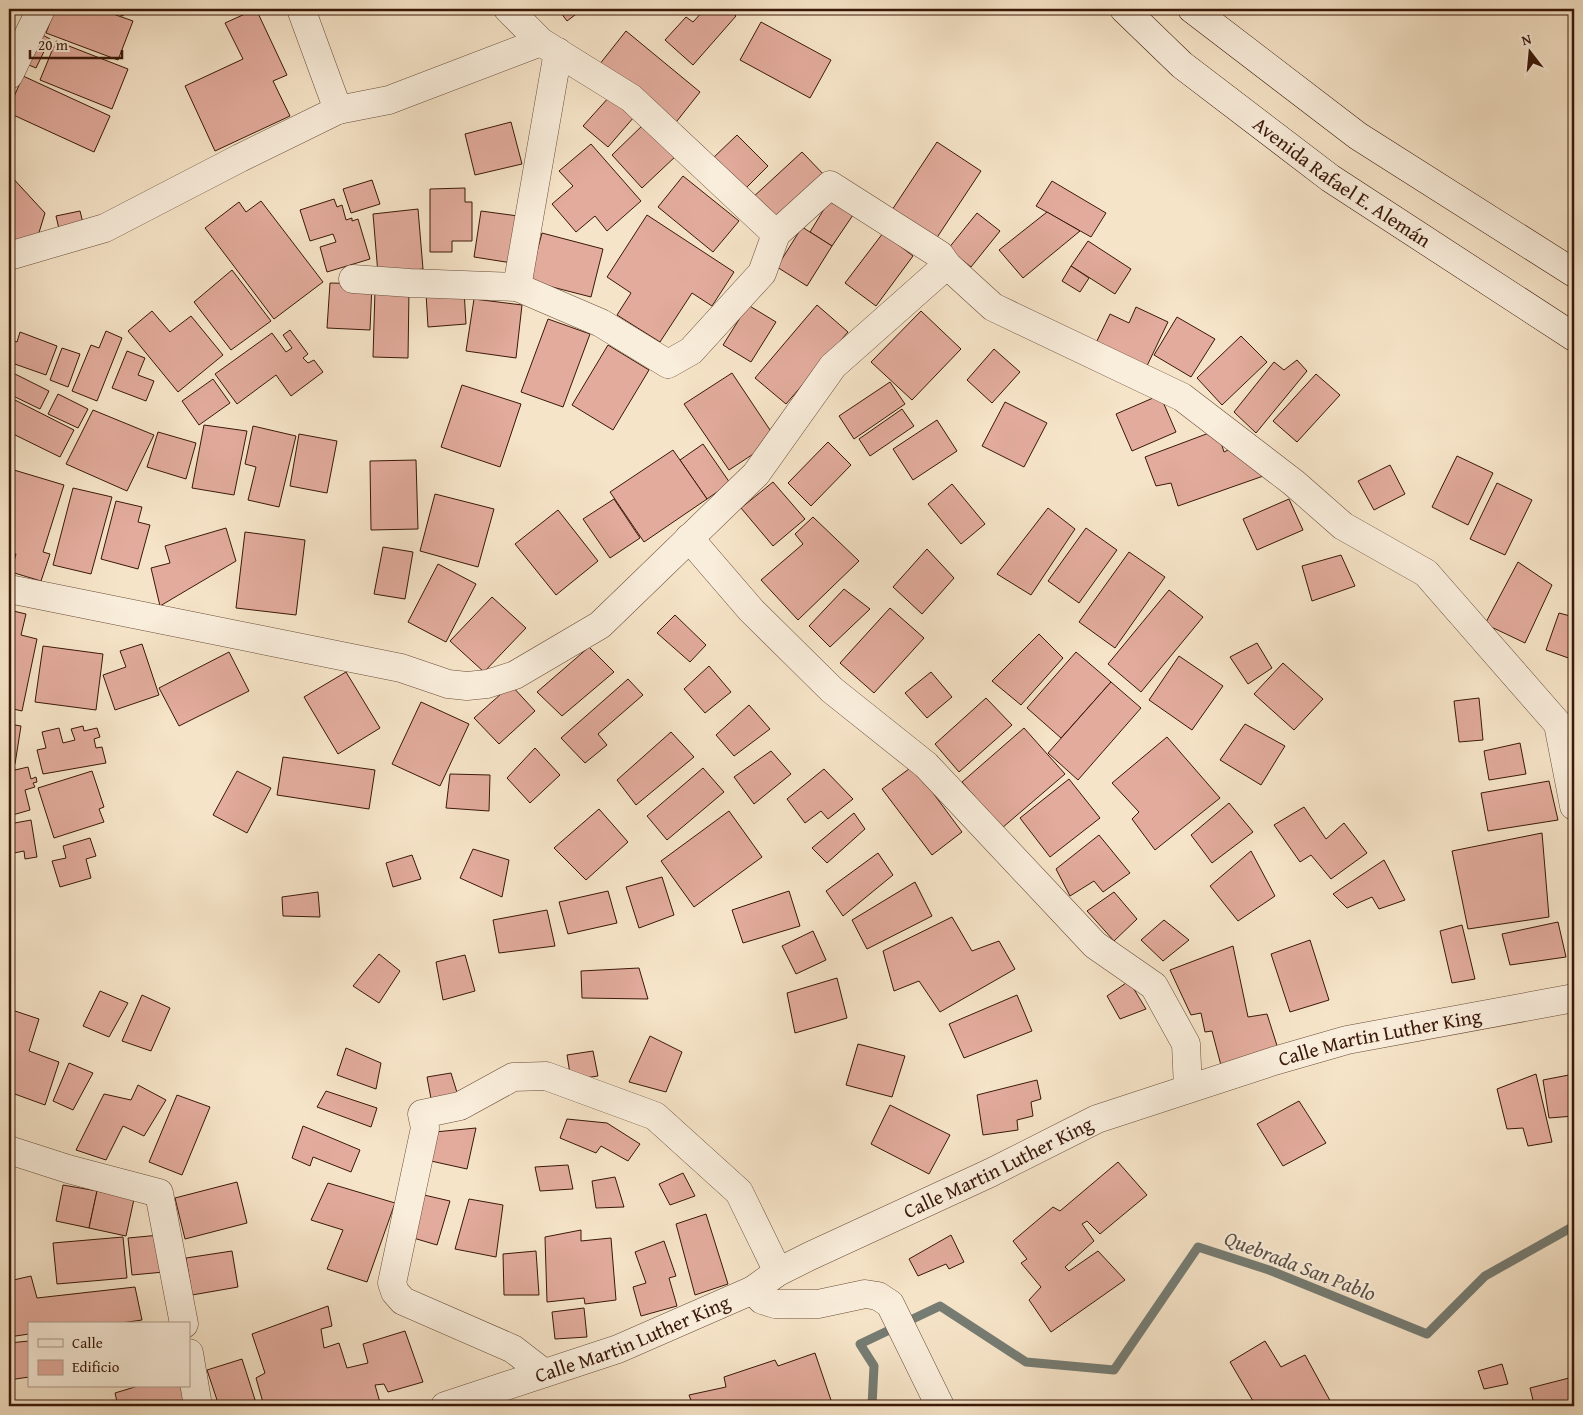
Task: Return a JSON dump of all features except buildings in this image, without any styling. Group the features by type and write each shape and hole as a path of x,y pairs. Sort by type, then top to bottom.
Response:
{"street":[{"path":"9,75 41,9"},
{"path":"301,9 338,110"},
{"path":"508,9 549,47 630,98 776,234"},
{"name":"Avenida Rafael E. Alemán","path":"1124,9 1182,64 1330,178 1574,337"},
{"path":"1192,9 1358,136 1574,273"},
{"path":"9,256 105,228 338,110 389,100 549,47"},
{"path":"517,287 549,47"},
{"path":"353,279 517,287 601,323 668,364 691,351 762,273 776,234 830,185 940,255 947,265 994,307 1182,397 1294,482 1343,526 1426,573 1558,724 1574,806"},
{"path":"9,589 401,668 448,684 467,686 487,684 515,675 600,625 756,474 832,366 947,265"},
{"path":"689,538 751,610 832,690 926,765 1095,945 1154,986 1186,1044 1188,1088"},
{"name":"Calle Martin Luther King","path":"444,1406 618,1349 753,1290 778,1272 810,1256 990,1173 1097,1119 1188,1088 1347,1040 1574,998"},
{"path":"544,1373 513,1349 403,1301 395,1292 392,1283 425,1128 422,1114 460,1106 513,1077 546,1076 655,1116 739,1192 778,1272"},
{"path":"9,1150 68,1169 160,1193 184,1322"},
{"path":"753,1290 762,1300 775,1304 818,1304 865,1294 878,1296 890,1304 940,1406"},
{"path":"190,1359 198,1406"}],"waterway":[{"name":"Quebrada San Pablo","path":"872,1406 874,1366 860,1344 940,1306 1026,1362 1114,1370 1198,1247 1269,1270 1427,1334 1485,1276 1574,1226"}]}
